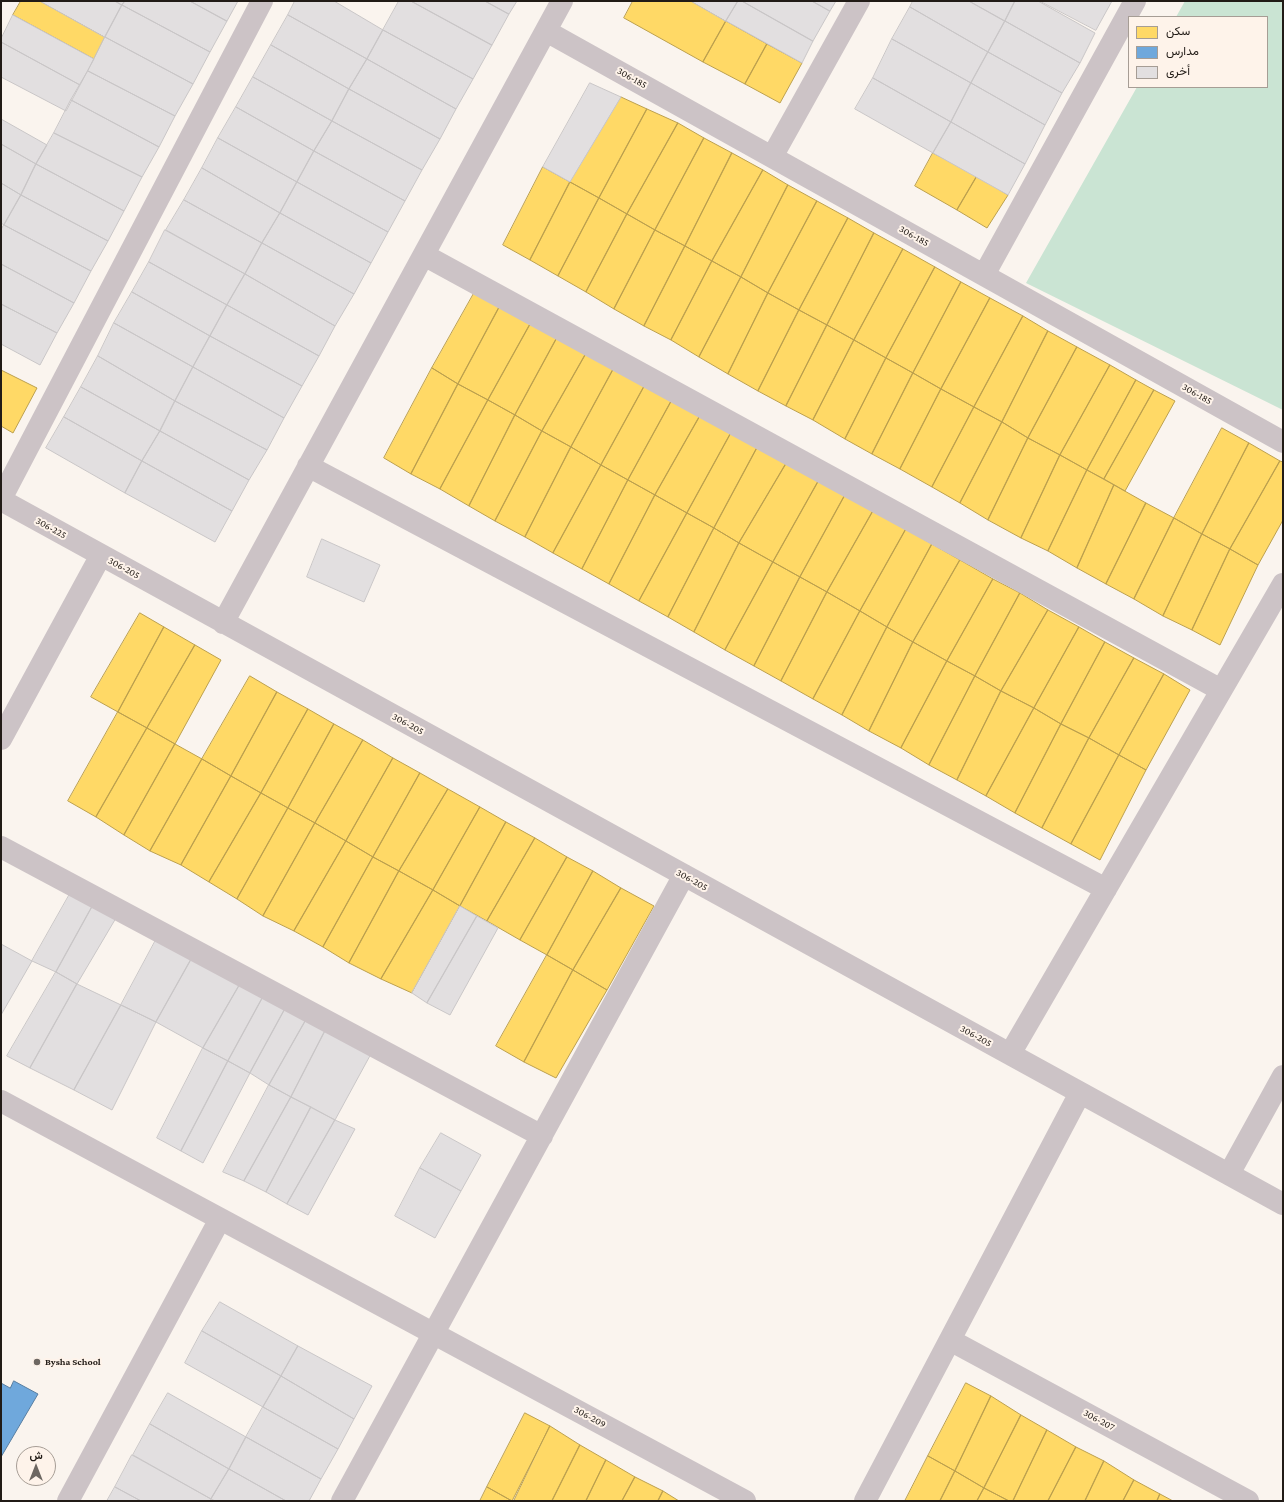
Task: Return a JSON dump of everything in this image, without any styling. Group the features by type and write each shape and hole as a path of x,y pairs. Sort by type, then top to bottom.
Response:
{"street":[{"path":"1,500 262,1"},
{"path":"223,623 562,1"},
{"path":"772,157 859,1"},
{"path":"984,275 1135,1"},
{"name":"306-185","path":"546,31 1283,442"},
{"path":"424,255 1221,690"},
{"path":"308,466 1106,889"},
{"name":"306-225","path":"1,500 101,555"},
{"path":"1,739 101,555"},
{"name":"306-205","path":"101,555 1283,1204"},
{"path":"1010,1054 1283,584"},
{"path":"1,847 542,1136"},
{"path":"342,1501 684,875"},
{"path":"1229,1174 1283,1076"},
{"path":"865,1501 1080,1093"},
{"name":"306-209","path":"1,1101 745,1501"},
{"path":"68,1501 220,1219"},
{"name":"306-207","path":"950,1340 1248,1501"}],"green space":[{"path":"1185,1 1283,1 1283,410 1026,283 1136,88 1268,88 1268,16 1177,16"}],"building: سكن":[{"path":"21,1 40,1 105,37 94,59 13,15"},
{"path":"633,1 691,1 726,21 703,62 624,18"},
{"path":"726,21 767,44 745,84 703,62"},
{"path":"767,44 802,63 780,103 745,84"},
{"path":"621,97 647,109 599,198 570,182"},
{"path":"647,109 678,123 627,214 599,198"},
{"path":"678,123 704,138 655,230 627,214"},
{"path":"704,138 732,153 685,246 655,230"},
{"path":"732,153 763,170 712,261 685,246"},
{"path":"933,153 977,176 957,210 915,186"},
{"path":"543,167 570,182 530,260 503,245"},
{"path":"763,170 788,185 741,277 712,261"},
{"path":"977,176 1008,195 987,228 957,210"},
{"path":"570,182 599,198 558,276 530,260"},
{"path":"788,185 817,201 768,293 741,277"},
{"path":"599,198 627,214 586,292 558,276"},
{"path":"817,201 848,218 799,310 768,293"},
{"path":"627,214 655,230 614,309 586,292"},
{"path":"848,218 874,233 827,325 799,310"},
{"path":"655,230 685,246 644,326 614,309"},
{"path":"874,233 903,249 854,340 827,325"},
{"path":"685,246 712,261 671,340 644,326"},
{"path":"903,249 935,267 886,358 854,340"},
{"path":"712,261 741,277 699,357 671,340"},
{"path":"935,267 961,282 913,373 886,358"},
{"path":"741,277 768,293 728,374 699,357"},
{"path":"961,282 990,298 941,389 913,373"},
{"path":"477,288 502,302 458,384 432,368"},
{"path":"768,293 799,310 758,391 728,374"},
{"path":"990,298 1023,316 974,407 941,389"},
{"path":"502,302 533,319 488,400 458,384"},
{"path":"799,310 827,325 786,406 758,391"},
{"path":"1023,316 1048,331 1002,422 974,407"},
{"path":"533,319 559,334 515,415 488,400"},
{"path":"827,325 854,340 813,420 786,406"},
{"path":"1048,331 1077,347 1028,438 1002,422"},
{"path":"559,334 588,350 542,431 515,415"},
{"path":"854,340 886,358 845,439 813,420"},
{"path":"1077,347 1110,365 1060,455 1028,438"},
{"path":"588,350 615,366 571,447 542,431"},
{"path":"886,358 913,373 872,454 845,439"},
{"path":"1110,365 1136,380 1087,470 1060,455"},
{"path":"615,366 646,383 601,465 571,447"},
{"path":"432,368 458,384 411,474 384,458"},
{"path":"1,370 37,388 13,433 1,426"},
{"path":"913,373 941,389 900,469 872,454"},
{"path":"1136,380 1154,390 1104,479 1087,470"},
{"path":"646,383 673,398 628,480 601,465"},
{"path":"458,384 488,400 440,489 411,474"},
{"path":"941,389 974,407 932,487 900,469"},
{"path":"1154,390 1175,401 1125,491 1104,479"},
{"path":"673,398 701,414 655,495 628,480"},
{"path":"488,400 515,415 469,506 440,489"},
{"path":"974,407 1002,422 960,503 932,487"},
{"path":"701,414 732,431 687,513 655,495"},
{"path":"515,415 542,431 495,521 469,506"},
{"path":"1002,422 1028,438 988,520 960,503"},
{"path":"1222,428 1249,443 1202,534 1174,518"},
{"path":"542,431 571,447 525,537 495,521"},
{"path":"732,431 758,446 714,528 687,513"},
{"path":"1028,438 1060,455 1021,538 988,520"},
{"path":"1249,443 1280,461 1230,549 1202,534"},
{"path":"758,446 787,462 739,543 714,528"},
{"path":"571,447 601,465 553,553 525,537"},
{"path":"1060,455 1087,470 1048,551 1021,538"},
{"path":"1280,461 1283,462 1283,520 1258,565 1230,549"},
{"path":"787,462 819,480 773,562 739,543"},
{"path":"601,465 628,480 582,569 553,553"},
{"path":"1087,470 1114,485 1077,568 1048,551"},
{"path":"628,480 655,495 609,584 582,569"},
{"path":"819,480 845,495 800,577 773,562"},
{"path":"1114,485 1146,503 1106,584 1077,568"},
{"path":"655,495 687,513 639,601 609,584"},
{"path":"845,495 873,511 827,592 800,577"},
{"path":"1146,503 1174,518 1134,599 1106,584"},
{"path":"873,511 906,529 860,611 827,592"},
{"path":"687,513 714,528 668,617 639,601"},
{"path":"1174,518 1202,534 1163,616 1134,599"},
{"path":"714,528 739,543 694,632 668,617"},
{"path":"906,529 932,544 887,627 860,611"},
{"path":"1202,534 1230,549 1192,630 1163,616"},
{"path":"739,543 773,562 725,650 694,632"},
{"path":"932,544 960,560 913,642 887,627"},
{"path":"1230,549 1258,565 1220,645 1192,630"},
{"path":"960,560 993,579 947,661 913,642"},
{"path":"773,562 800,577 754,666 725,650"},
{"path":"800,577 827,592 781,681 754,666"},
{"path":"993,579 1020,593 975,676 947,661"},
{"path":"827,592 860,611 813,699 781,681"},
{"path":"1020,593 1048,610 1001,691 975,676"},
{"path":"1048,610 1079,627 1034,708 1001,691"},
{"path":"860,611 887,627 842,715 813,699"},
{"path":"140,613 164,627 118,712 91,697"},
{"path":"164,627 195,645 147,728 118,712"},
{"path":"887,627 913,642 869,731 842,715"},
{"path":"1079,627 1105,642 1061,724 1034,708"},
{"path":"913,642 947,661 901,748 869,731"},
{"path":"1105,642 1134,658 1089,738 1061,724"},
{"path":"195,645 221,660 175,744 147,728"},
{"path":"1134,658 1164,674 1119,755 1089,738"},
{"path":"947,661 975,676 929,765 901,748"},
{"path":"1164,674 1190,690 1146,770 1119,755"},
{"path":"250,676 277,692 231,776 202,759"},
{"path":"975,676 1001,691 957,780 929,765"},
{"path":"1001,691 1034,708 986,796 957,780"},
{"path":"277,692 308,709 261,793 231,776"},
{"path":"1034,708 1061,724 1015,813 986,796"},
{"path":"308,709 334,724 288,808 261,793"},
{"path":"118,712 147,728 96,817 68,801"},
{"path":"334,724 363,740 315,823 288,808"},
{"path":"1061,724 1089,738 1042,828 1015,813"},
{"path":"147,728 175,744 124,835 96,817"},
{"path":"1089,738 1119,755 1071,844 1042,828"},
{"path":"363,740 393,758 346,841 315,823"},
{"path":"175,744 202,759 150,851 124,835"},
{"path":"1119,755 1146,770 1100,860 1071,844"},
{"path":"393,758 420,773 373,857 346,841"},
{"path":"202,759 231,776 181,865 150,851"},
{"path":"420,773 448,789 399,871 373,857"},
{"path":"231,776 261,793 209,882 181,865"},
{"path":"448,789 480,807 433,890 399,871"},
{"path":"261,793 288,808 237,899 209,882"},
{"path":"480,807 506,822 460,906 433,890"},
{"path":"288,808 315,823 263,916 237,899"},
{"path":"506,822 535,838 487,921 460,906"},
{"path":"315,823 346,841 294,931 263,916"},
{"path":"535,838 567,857 520,940 487,921"},
{"path":"346,841 373,857 323,947 294,931"},
{"path":"373,857 399,871 349,963 323,947"},
{"path":"567,857 593,871 547,955 520,940"},
{"path":"399,871 433,890 381,979 349,963"},
{"path":"593,871 621,888 573,970 547,955"},
{"path":"621,888 654,906 607,990 573,970"},
{"path":"433,890 460,906 412,993 381,979"},
{"path":"547,955 573,970 524,1062 496,1046"},
{"path":"573,970 607,990 556,1078 524,1062"},
{"path":"966,1383 991,1396 955,1471 928,1456"},
{"path":"991,1396 1021,1415 984,1488 955,1471"},
{"path":"525,1413 550,1426 512,1501 487,1487"},
{"path":"1021,1415 1047,1430 1013,1501 1009,1501 984,1488"},
{"path":"550,1426 580,1445 552,1501 514,1501"},
{"path":"1047,1430 1076,1447 1048,1501 1013,1501"},
{"path":"580,1445 606,1460 586,1501 552,1501"},
{"path":"1076,1447 1104,1461 1085,1501 1048,1501"},
{"path":"928,1456 955,1471 940,1501 905,1501"},
{"path":"606,1460 635,1477 622,1501 586,1501"},
{"path":"1104,1461 1134,1480 1123,1501 1085,1501"},
{"path":"955,1471 984,1488 977,1501 940,1501"},
{"path":"635,1477 663,1491 658,1501 622,1501"},
{"path":"1134,1480 1160,1494 1157,1501 1123,1501"},
{"path":"487,1487 512,1501 480,1501"},
{"path":"984,1488 1009,1501 977,1501"},
{"path":"663,1491 679,1501 658,1501"},
{"path":"1160,1494 1173,1501 1157,1501"}],"building: مدارس":[{"path":"14,1381 38,1394 1,1457 1,1383 10,1388"}],"building: أخرى":[{"path":"40,1 115,1 122,5 105,37"},
{"path":"115,1 125,1 122,5"},
{"path":"125,1 190,1 227,21 210,52 122,5"},
{"path":"190,1 238,1 227,21"},
{"path":"295,1 334,1 383,30 367,59 288,15"},
{"path":"399,1 411,1 492,45 473,79 383,30"},
{"path":"411,1 485,1 509,14 492,45"},
{"path":"485,1 517,1 509,14"},
{"path":"691,1 738,1 726,21"},
{"path":"738,1 742,1 813,41 802,63 726,21"},
{"path":"742,1 812,1 830,11 813,41"},
{"path":"812,1 836,1 830,11"},
{"path":"913,1 969,1 1005,21 988,52 910,7"},
{"path":"969,1 1015,1 1005,21"},
{"path":"1015,1 1038,1 1095,33 1080,63 1005,21"},
{"path":"1040,1 1112,1 1096,30"},
{"path":"122,5 210,52 193,84 105,37"},
{"path":"910,7 988,52 971,83 892,39"},
{"path":"13,15 94,59 80,85 1,42 1,39"},
{"path":"288,15 367,59 349,89 271,45"},
{"path":"1005,21 1080,63 1062,93 988,52"},
{"path":"383,30 473,79 456,109 367,59"},
{"path":"105,37 193,84 175,116 88,71"},
{"path":"892,39 971,83 951,122 873,78"},
{"path":"1,42 80,85 66,111 1,77"},
{"path":"271,45 349,89 332,121 253,77"},
{"path":"988,52 1062,93 1045,125 971,83"},
{"path":"367,59 456,109 440,139 349,89"},
{"path":"88,71 175,116 159,147 71,100"},
{"path":"253,77 332,121 314,151 236,107"},
{"path":"873,78 951,122 933,153 855,109"},
{"path":"590,83 621,97 570,182 543,167"},
{"path":"971,83 1045,125 1025,164 951,122"},
{"path":"349,89 440,139 422,170 332,121"},
{"path":"71,100 159,147 142,177 54,133"},
{"path":"236,107 314,151 297,182 218,138"},
{"path":"1,119 47,145 36,164 1,144"},
{"path":"332,121 422,170 405,201 314,151"},
{"path":"951,122 1025,164 1008,195 933,153"},
{"path":"54,133 142,177 124,211 36,164"},
{"path":"218,138 297,182 280,213 202,168"},
{"path":"1,144 36,164 21,195 1,183"},
{"path":"314,151 405,201 388,232 297,182"},
{"path":"36,164 124,211 108,241 21,195"},
{"path":"202,168 280,213 262,243 184,200"},
{"path":"297,182 388,232 371,263 280,213"},
{"path":"1,183 21,195 4,225 1,223"},
{"path":"21,195 108,241 91,271 4,225"},
{"path":"184,200 262,243 245,274 166,230"},
{"path":"280,213 371,263 354,294 262,243"},
{"path":"4,225 91,271 74,303 1,264 1,230"},
{"path":"165,230 245,274 227,305 149,262"},
{"path":"262,243 354,294 335,326 245,274"},
{"path":"149,262 227,305 210,336 132,292"},
{"path":"1,264 74,303 57,333 1,304"},
{"path":"245,274 335,326 319,356 227,305"},
{"path":"132,292 210,336 193,367 114,323"},
{"path":"1,304 57,333 40,365 1,344"},
{"path":"227,305 319,356 302,386 210,336"},
{"path":"114,323 193,367 175,401 98,356"},
{"path":"210,336 302,386 284,418 193,367"},
{"path":"98,356 175,401 160,431 81,387"},
{"path":"193,367 284,418 267,450 175,401"},
{"path":"81,387 160,431 142,461 64,417"},
{"path":"175,401 267,450 249,480 160,431"},
{"path":"64,417 142,461 125,493 46,448"},
{"path":"160,431 249,480 232,511 142,461"},
{"path":"142,461 232,511 215,542 125,493"},
{"path":"322,539 380,565 364,602 307,577"},
{"path":"71,892 93,905 56,972 32,961"},
{"path":"93,905 116,918 77,984 56,972"},
{"path":"460,906 477,916 427,1003 412,993"},
{"path":"477,916 498,928 450,1015 427,1003"},
{"path":"157,938 193,956 156,1022 121,1005"},
{"path":"1,944 32,961 1,1015"},
{"path":"193,956 240,984 203,1048 156,1022"},
{"path":"56,972 77,984 30,1068 7,1056"},
{"path":"77,984 121,1005 74,1090 30,1068"},
{"path":"240,984 264,995 228,1061 203,1048"},
{"path":"264,995 286,1007 250,1073 228,1061"},
{"path":"121,1005 156,1022 112,1110 74,1090"},
{"path":"286,1007 307,1018 269,1085 250,1073"},
{"path":"307,1018 326,1029 291,1097 269,1085"},
{"path":"326,1029 372,1052 335,1120 291,1097"},
{"path":"203,1048 228,1061 181,1151 157,1138"},
{"path":"228,1061 250,1073 203,1163 181,1151"},
{"path":"269,1085 291,1097 244,1181 223,1172"},
{"path":"291,1097 311,1107 266,1192 244,1181"},
{"path":"311,1107 335,1120 287,1204 266,1192"},
{"path":"335,1120 355,1129 308,1215 287,1204"},
{"path":"441,1133 481,1155 461,1191 420,1168"},
{"path":"420,1168 461,1191 435,1238 395,1216"},
{"path":"220,1302 298,1346 281,1376 202,1331"},
{"path":"202,1331 281,1376 263,1407 185,1363"},
{"path":"298,1346 372,1386 354,1419 281,1376"},
{"path":"281,1376 354,1419 338,1449 263,1407"},
{"path":"168,1393 246,1437 229,1469 150,1424"},
{"path":"263,1407 338,1449 321,1479 246,1437"},
{"path":"150,1424 229,1469 211,1499 133,1455"},
{"path":"246,1437 321,1479 309,1501 286,1501 229,1469"},
{"path":"132,1455 211,1499 210,1501 141,1501 115,1487"},
{"path":"229,1469 286,1501 215,1501 211,1499"},
{"path":"115,1487 141,1501 107,1501"}],"place":[{"name":"Bysha School","path":"37,1362"}]}
